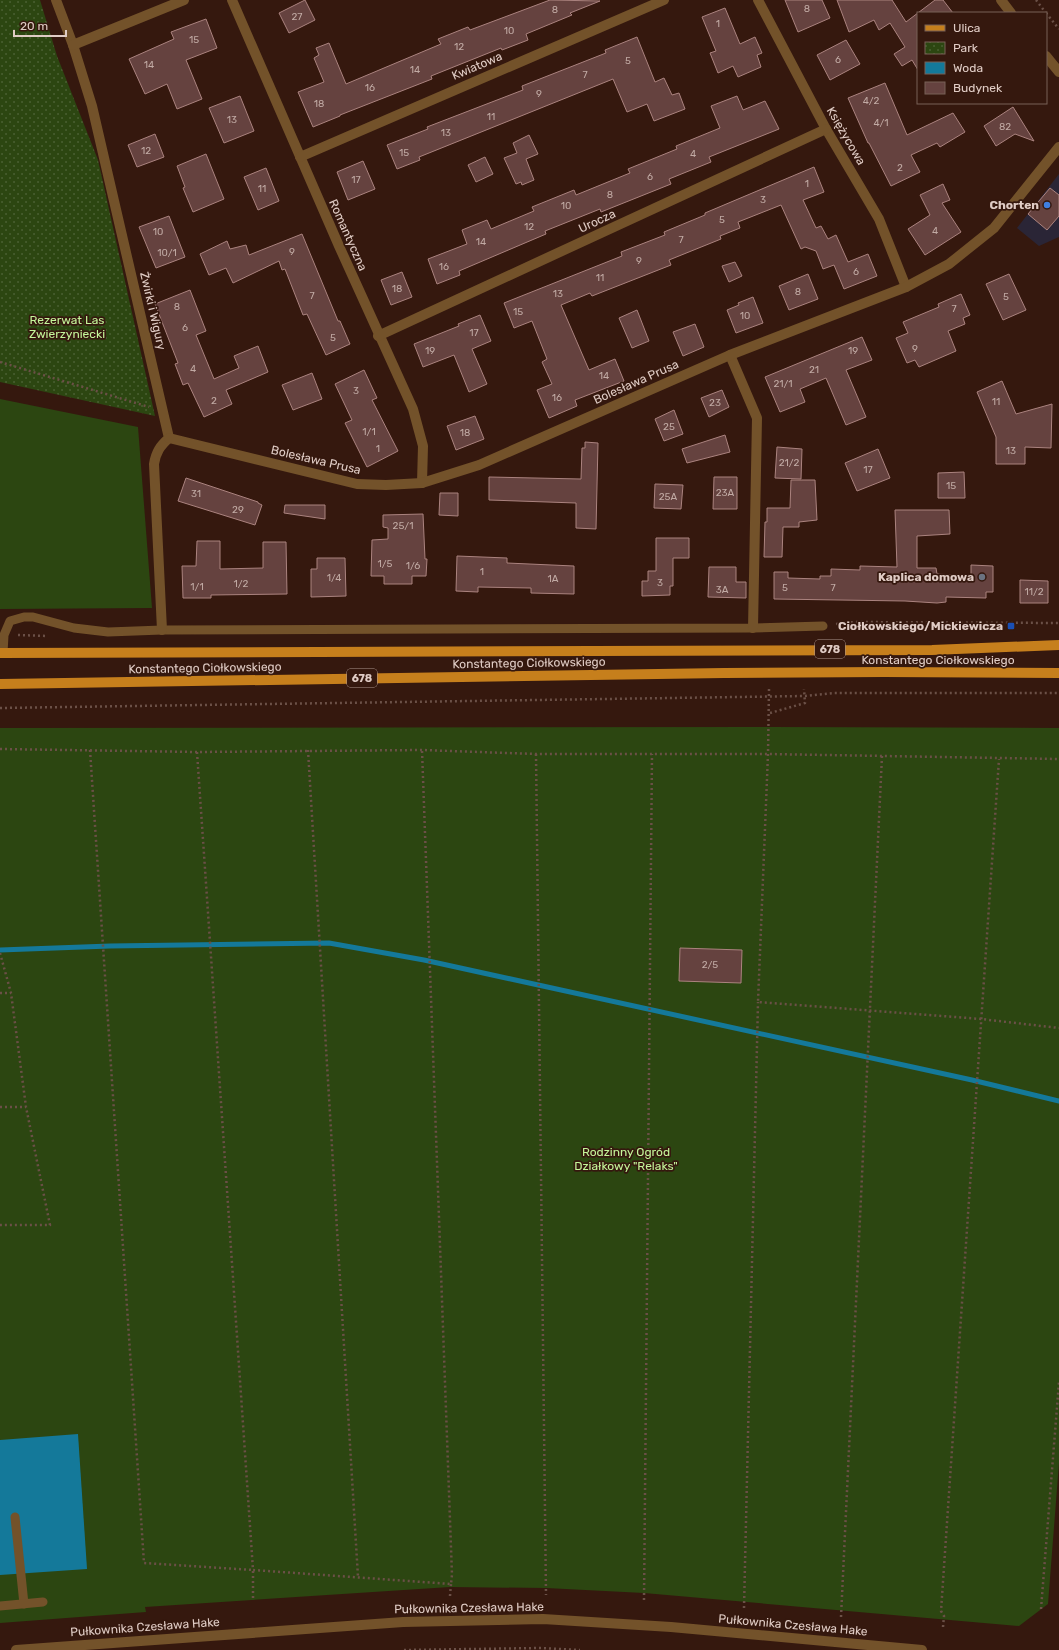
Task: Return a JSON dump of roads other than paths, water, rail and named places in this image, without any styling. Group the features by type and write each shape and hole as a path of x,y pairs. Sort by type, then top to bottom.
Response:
{"main road":[{"name":"Konstantego Ciołkowskiego","path":"2,653 932,650 1059,645"},
{"name":"Konstantego Ciołkowskiego","path":"0,684 740,673 1059,673"}],"street":[{"name":"Żwirki i Wigury","path":"56,0 73,45 92,106 169,438"},
{"path":"73,45 184,0"},
{"name":"Romantyczna","path":"232,0 378,336 413,410 423,446 422,483"},
{"name":"Kwiatowa","path":"300,157 664,0"},
{"name":"Księżycowa","path":"758,0 826,129 879,219 906,287"},
{"path":"1001,0 1011,12"},
{"path":"1047,57 1059,72"},
{"name":"Urocza","path":"378,336 826,129"},
{"name":"Bolesława Prusa","path":"169,438 357,484 386,485 422,483 479,465 730,355 906,287 949,264 994,228 1059,147"},
{"path":"730,355 756,418 753,628"},
{"path":"162,630 154,464 156,454 169,438"},
{"name":"Pułkownika Czesława Hake","path":"16,1650 403,1622 544,1619 671,1627 922,1650"}],"lane":[{"path":"2,653 4,635 10,621 24,617 33,617 74,628 108,632 162,630 753,628 823,626"},
{"path":"15,1517 24,1604"},
{"path":"0,1606 43,1602"}],"water":[{"path":"78,1434 87,1569 0,1575 0,1440"}],"waterway":[{"path":"0,950 110,946 329,943 424,960 972,1080 1059,1101"}],"place":[{"name":"Chorten","path":"1047,205"},
{"name":"Kaplica domowa","path":"982,577"},
{"name":"Ciołkowskiego/Mickiewicza","path":"1011,626"}],"park label":[{"name":"Rezerwat Las Zwierzyniecki","path":"67,327"},
{"name":"Rodzinny Ogród Działkowy \"Relaks\"","path":"626,1159"}]}
